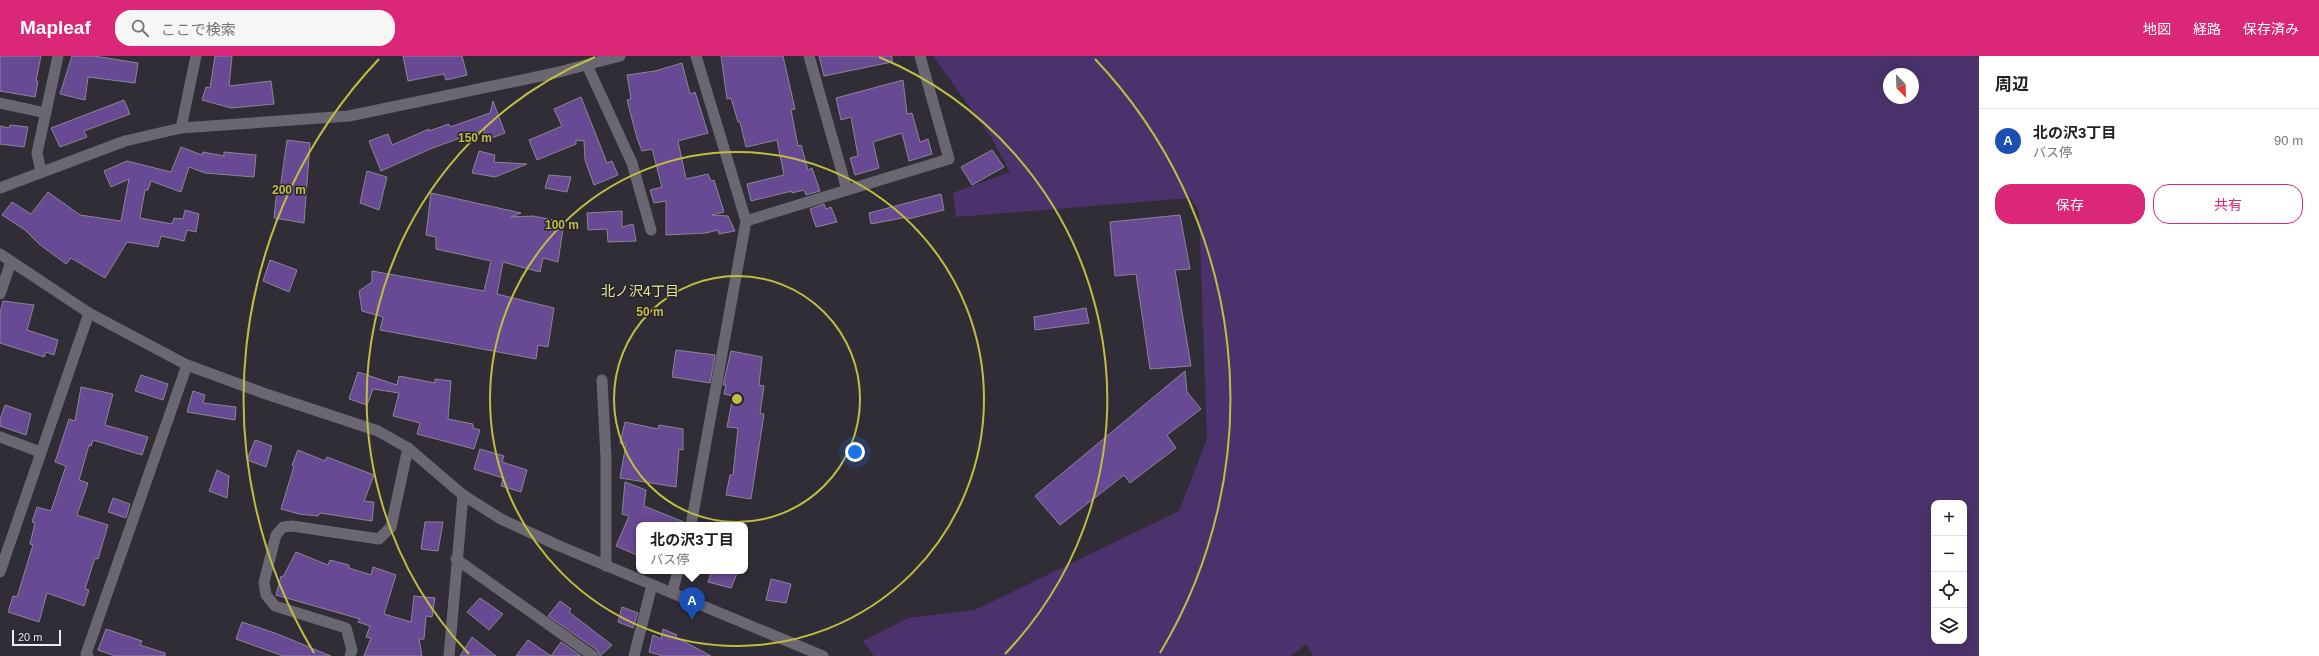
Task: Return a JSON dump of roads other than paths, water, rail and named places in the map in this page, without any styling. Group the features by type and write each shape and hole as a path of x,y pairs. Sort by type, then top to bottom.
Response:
{"street":[{"path":"41,172 37,153 58,56"},
{"path":"181,128 196,56"},
{"path":"0,188 125,141 181,128 349,116 587,65 620,56"},
{"path":"692,522 746,221 696,56"},
{"path":"809,56 847,190"},
{"path":"746,221 949,159 920,56"},
{"path":"587,65 632,164 651,230"},
{"path":"0,103 46,113"},
{"path":"0,254 89,313 187,365 266,394 378,431 408,448 463,495 501,519 606,566 823,656"},
{"path":"0,294 11,262"},
{"path":"0,572 89,313"},
{"path":"88,656 86,654 187,365"},
{"path":"602,380 606,458 606,566"},
{"path":"0,437 40,452"},
{"path":"350,656 352,650 346,628 275,606 266,595 264,582 276,535 283,527 292,526 379,539 386,534 391,527 408,448"},
{"path":"449,656 456,559 463,495"},
{"path":"456,559 593,656"},
{"path":"672,593 677,574"},
{"path":"634,656 652,585"}],"place":[{"name":"北の沢3丁目","path":"692,620"}],"district":[{"name":"北ノ沢4丁目","path":"640,291"}]}
